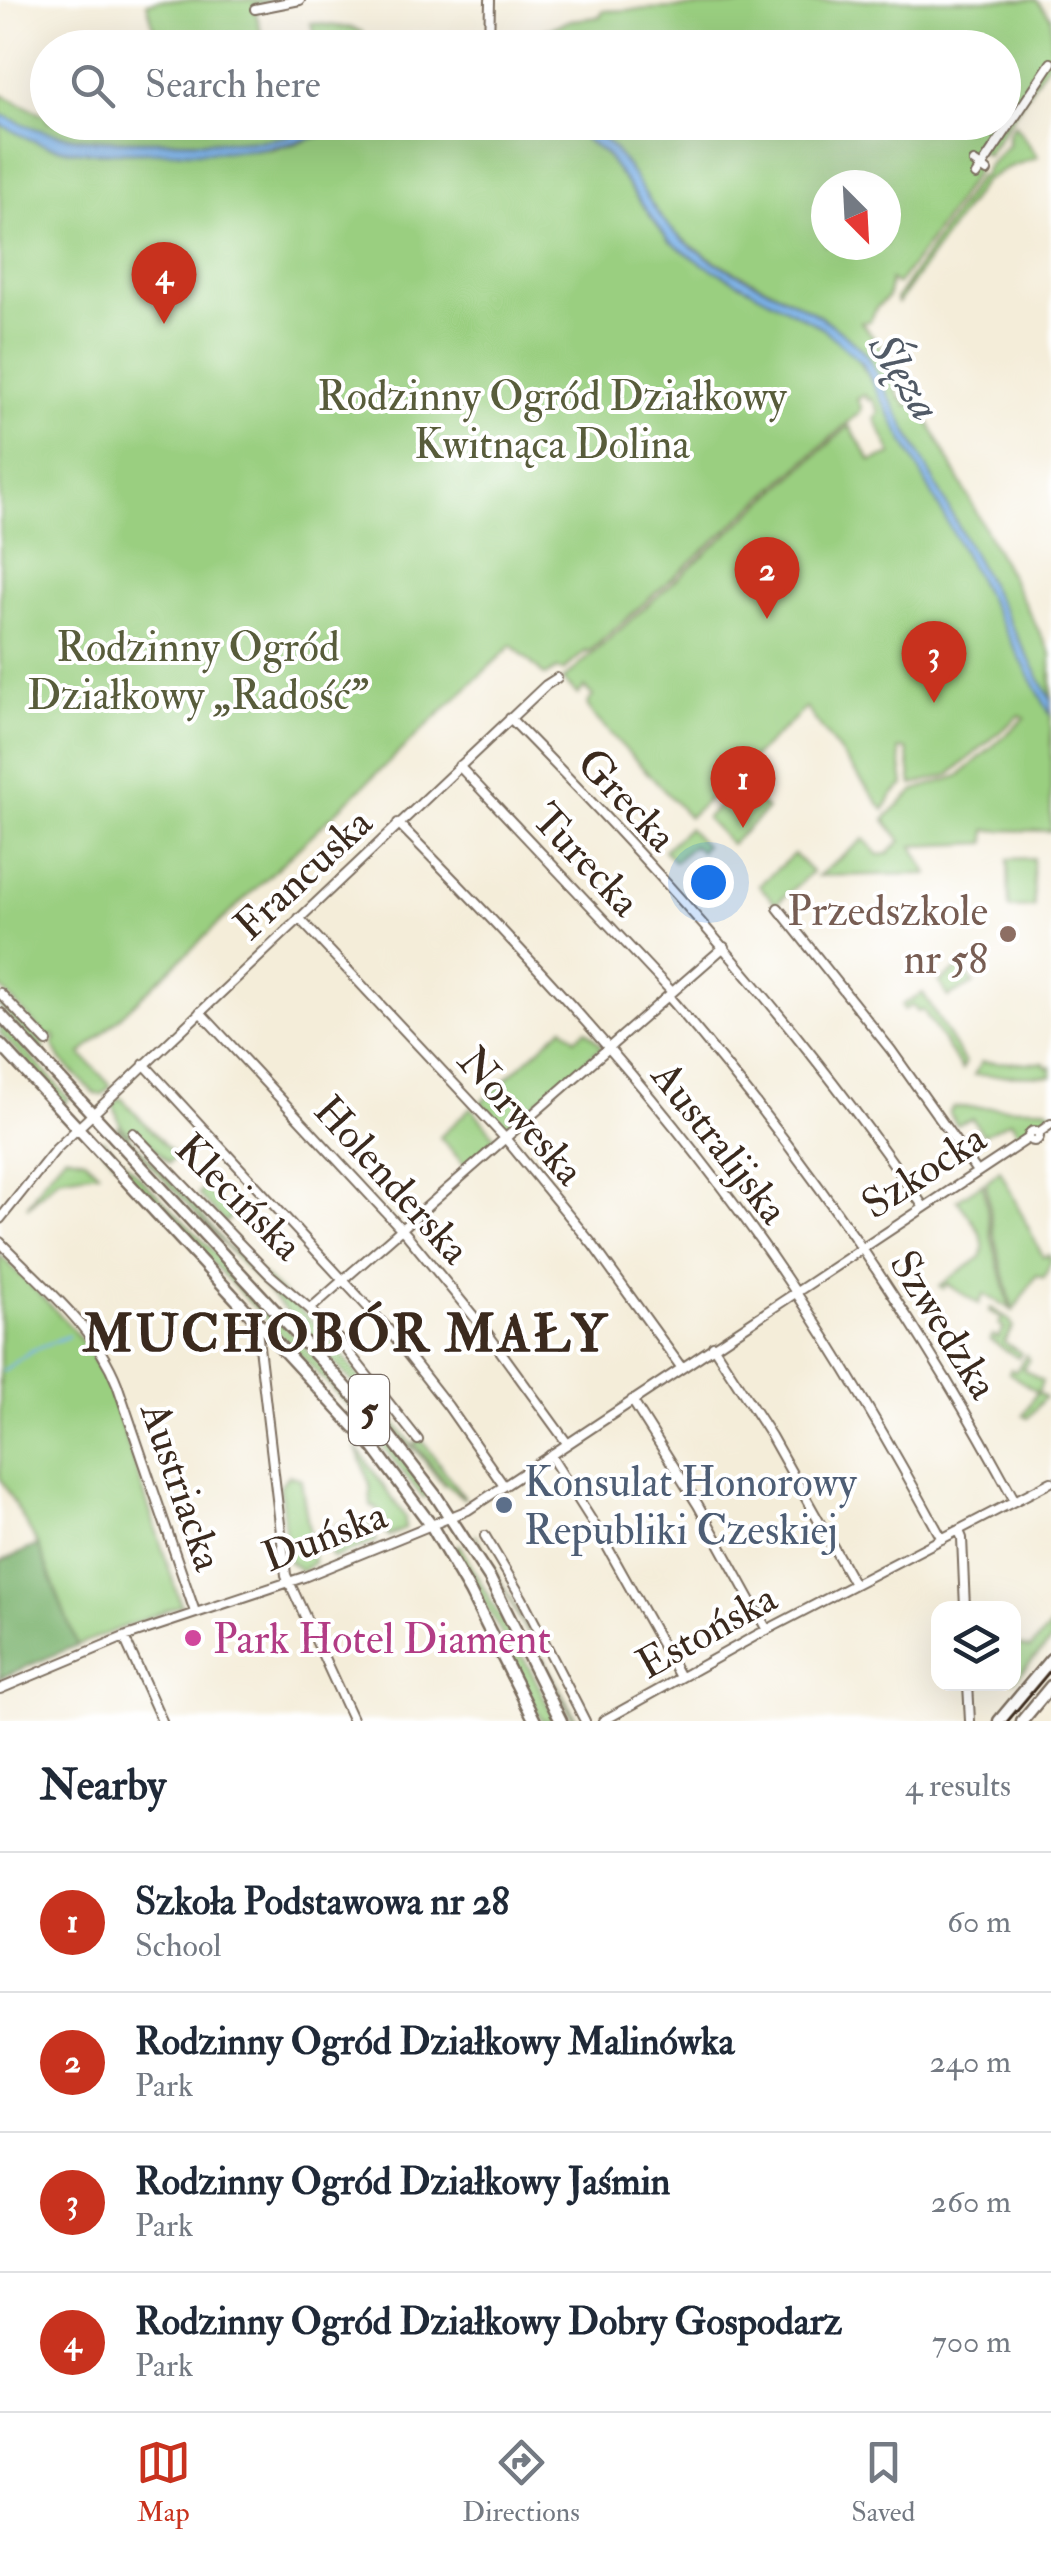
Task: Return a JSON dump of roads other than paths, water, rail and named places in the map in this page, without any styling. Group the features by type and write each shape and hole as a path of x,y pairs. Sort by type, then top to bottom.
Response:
{"main road":[{"name":"5","path":"0,1014 91,1116 351,1390 450,1517 512,1620 562,1721"},
{"name":"5","path":"0,1044 373,1446 430,1525 495,1636 536,1721"},
{"path":"999,1721 1051,1659"},
{"path":"1022,1721 1051,1686"}],"street":[{"path":"255,8 300,0"},
{"path":"489,30 490,0"},
{"path":"1021,108 1051,63"},
{"path":"980,169 999,140"},
{"name":"Francuska","path":"0,1219 21,1197 47,1158 546,684 558,678"},
{"name":"Grecka","path":"510,718 724,947 830,1077 923,1206"},
{"name":"Turecka","path":"459,766 670,994"},
{"name":"Australijska","path":"398,824 609,1048 698,1157 795,1291 861,1394 942,1539"},
{"path":"778,908 891,1050 976,1170"},
{"name":"Norweska","path":"299,918 505,1138 584,1234 681,1367"},
{"path":"310,1309 724,947"},
{"path":"0,992 47,1042"},
{"name":"Szwedzka","path":"670,994 862,1247 918,1331 1015,1501"},
{"name":"Holenderska","path":"200,1012 401,1228 482,1326 567,1444"},
{"path":"144,1064 344,1278 410,1356 504,1486"},
{"name":"Szkocka","path":"450,1517 468,1510 976,1170 1051,1124"},
{"name":"Klecińska","path":"133,1133 269,1274 310,1309 418,1440"},
{"name":"Austriacka","path":"0,1242 86,1330 104,1355 195,1612"},
{"path":"255,1317 288,1582 353,1721"},
{"path":"714,1346 771,1436 854,1584"},
{"path":"632,1400 698,1505 767,1630"},
{"path":"550,1455 599,1532 680,1677"},
{"name":"Estońska","path":"603,1721 767,1630 1051,1482"},
{"name":"Duńska","path":"0,1688 124,1637 288,1582 450,1517"},
{"path":"958,1530 962,1538 965,1601"},
{"path":"485,1536 586,1721"},
{"path":"124,1637 162,1721"},
{"path":"968,1691 970,1721"}],"water":[{"path":"0,114 30,126 30,139 0,124"},
{"path":"32,140 304,140 252,150 202,152 99,152"},
{"path":"586,140 604,140 613,148 661,218 696,250 822,318 867,356 1051,700 1051,716 862,363 823,328 703,264 669,241 605,154"}],"waterway":[{"path":"3,1371 31,1351 68,1336"}],"tram line":[{"path":"1008,1721 1051,1670"}],"place":[{"name":"Rodzinny Ogród Działkowy Dobry Gospodarz","path":"164,324"},
{"name":"Rodzinny Ogród Działkowy Malinówka","path":"767,619"},
{"name":"Rodzinny Ogród Działkowy Jaśmin","path":"934,703"},
{"name":"Szkoła Podstawowa nr 28","path":"743,828"},
{"name":"Przedszkole nr 58","path":"1008,934"},
{"name":"Konsulat Honorowy Republiki Czeskiej","path":"504,1505"},
{"name":"Park Hotel Diament","path":"193,1638"}],"district":[{"name":"MUCHOBÓR MAŁY","path":"346,1333"}],"water label":[{"name":"Ślęza","path":"906,376"}],"park label":[{"name":"Rodzinny Ogród Działkowy Kwitnąca Dolina","path":"552,419"},
{"name":"Rodzinny Ogród Działkowy „Radość”","path":"198,670"}]}
